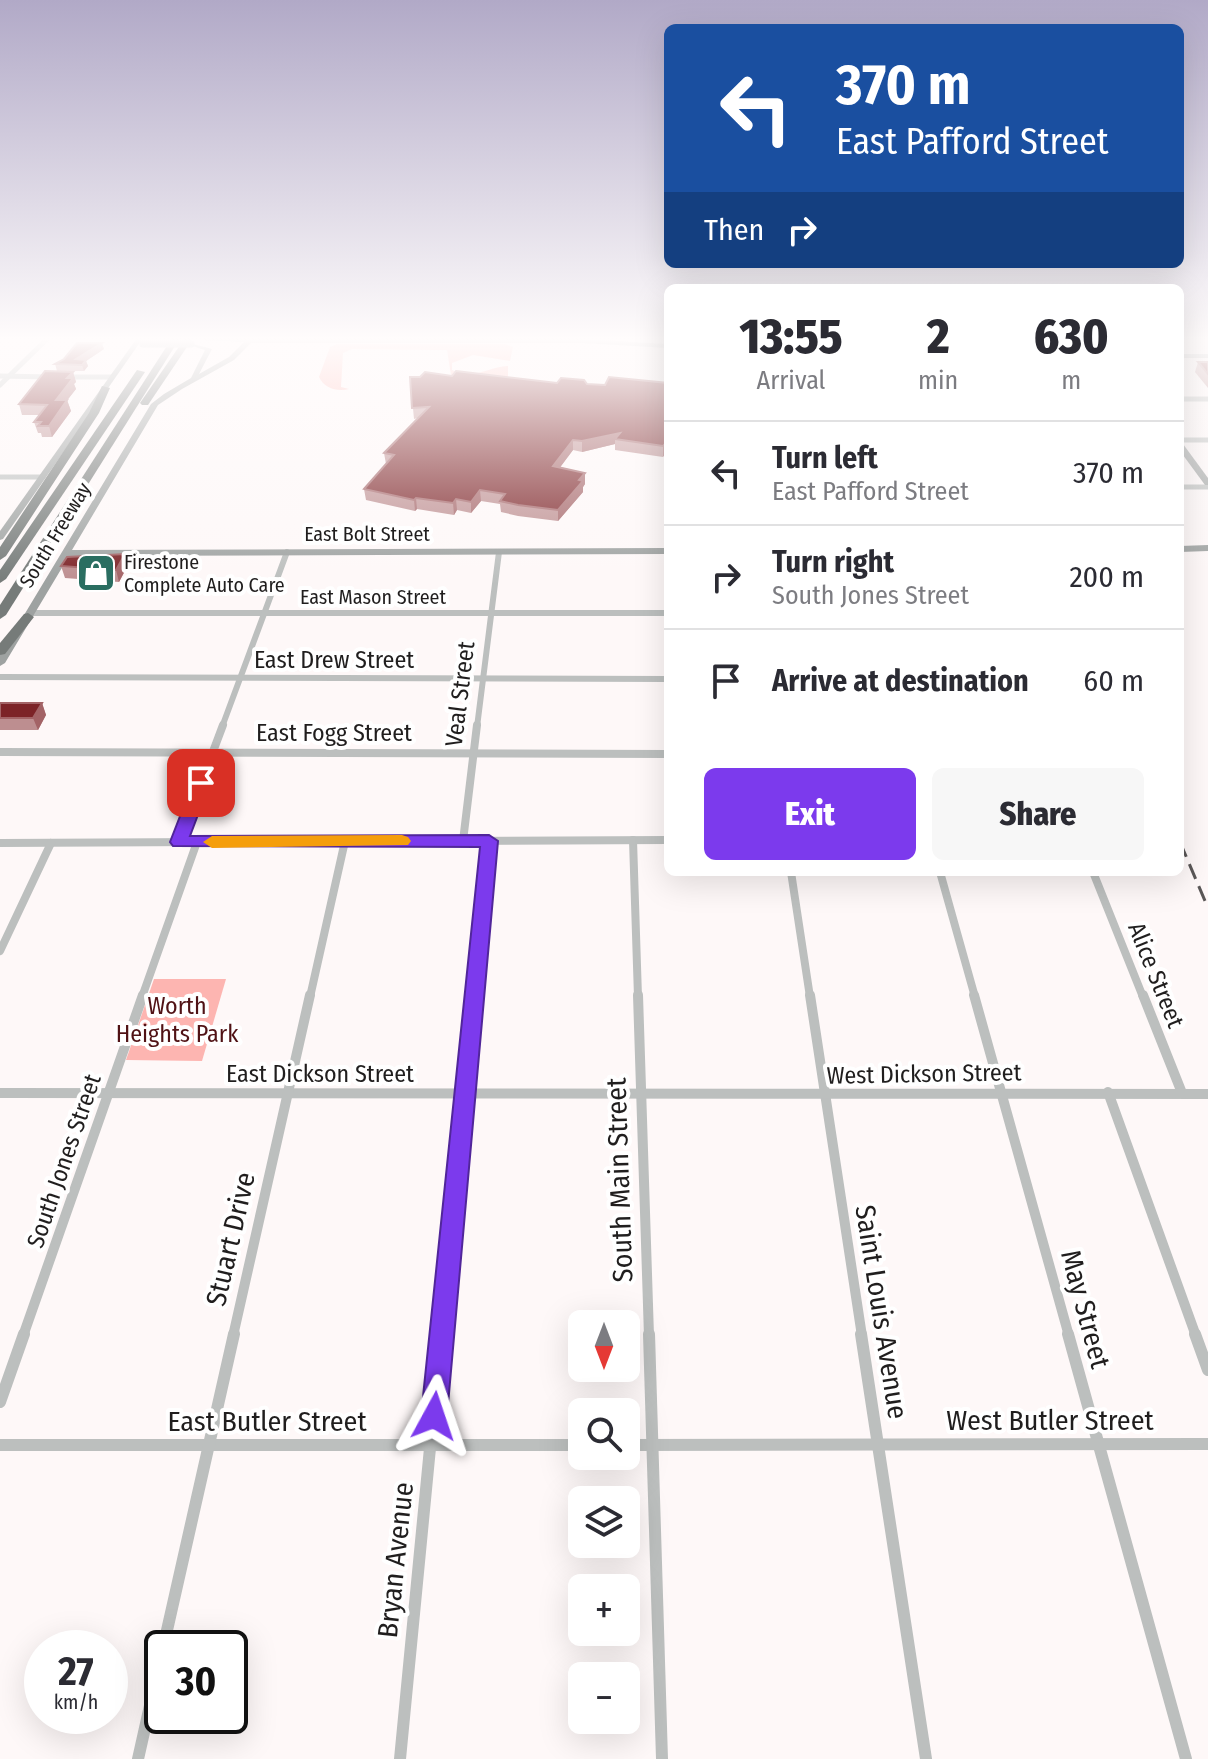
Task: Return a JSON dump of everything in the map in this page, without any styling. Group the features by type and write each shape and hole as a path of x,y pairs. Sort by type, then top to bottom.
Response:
{"highway":[{"path":"0,556 89,420"},
{"name":"South Freeway","path":"0,579 107,420"},
{"name":"South Freeway","path":"0,615 123,420"},
{"path":"111,439 132,420"},
{"path":"0,651 29,615"}],"main road":[{"name":"South Freeway","path":"0,537 83,420"},
{"name":"South Freeway","path":"0,663 145,420"},
{"path":"1184,449 1208,485"},
{"path":"1184,549 1208,548"},
{"name":"East Bolt Street","path":"65,553 664,551"}],"street":[{"path":"1184,443 1208,440"},
{"path":"0,477 43,477"},
{"path":"1184,487 1208,485"},
{"path":"179,842 287,552"},
{"name":"Veal Street","path":"463,841 499,552"},
{"name":"East Mason Street","path":"29,615 664,613"},
{"name":"East Drew Street","path":"0,677 664,679"},
{"name":"East Fogg Street","path":"0,752 664,754"},
{"name":"South Main Street","path":"633,840 662,1759"},
{"path":"0,843 664,840"},
{"name":"Stuart Drive","path":"167,1630 345,841"},
{"name":"Bryan Avenue","path":"400,1759 489,841"},
{"name":"South Jones Street","path":"0,1402 197,842"},
{"path":"0,951 51,843"},
{"name":"Saint Louis Avenue","path":"792,876 926,1759"},
{"name":"May Street","path":"941,876 1186,1759"},
{"name":"Alice Street","path":"1095,876 1182,1093"},
{"path":"1108,1092 1208,1370"},
{"name":"East Dickson Street","path":"0,1093 641,1094"},
{"name":"West Dickson Street","path":"641,1094 1208,1094"},
{"name":"West Butler Street","path":"652,1445 1208,1444"},
{"name":"East Butler Street","path":"0,1445 568,1445"},
{"path":"640,1445 652,1445"},
{"name":"Stuart Drive","path":"138,1759 144,1732"}],"green space":[{"name":"Worth Heights Park","path":"154,979 226,979 202,1061 126,1060"}],"building":[{"path":"53,420 49,426 38,426 41,422 34,422"},
{"path":"416,420 664,420 663,446 615,439 620,433 573,440 553,466 585,473 579,480 583,481 558,510 500,501 505,494 480,490 471,502 456,499 453,503 414,500 364,489 394,455 384,453"},
{"path":"125,554 116,570 61,566 67,557"},
{"path":"0,703 42,703 33,718 0,718"}],"railway":[{"path":"1184,851 1208,908"}],"slow traffic":[{"path":"212,842 402,841"}],"place":[{"name":"Firestone Complete Auto Care","path":"96,573"}],"route":[{"path":"201,783 179,842 489,841 434,1416"}]}
